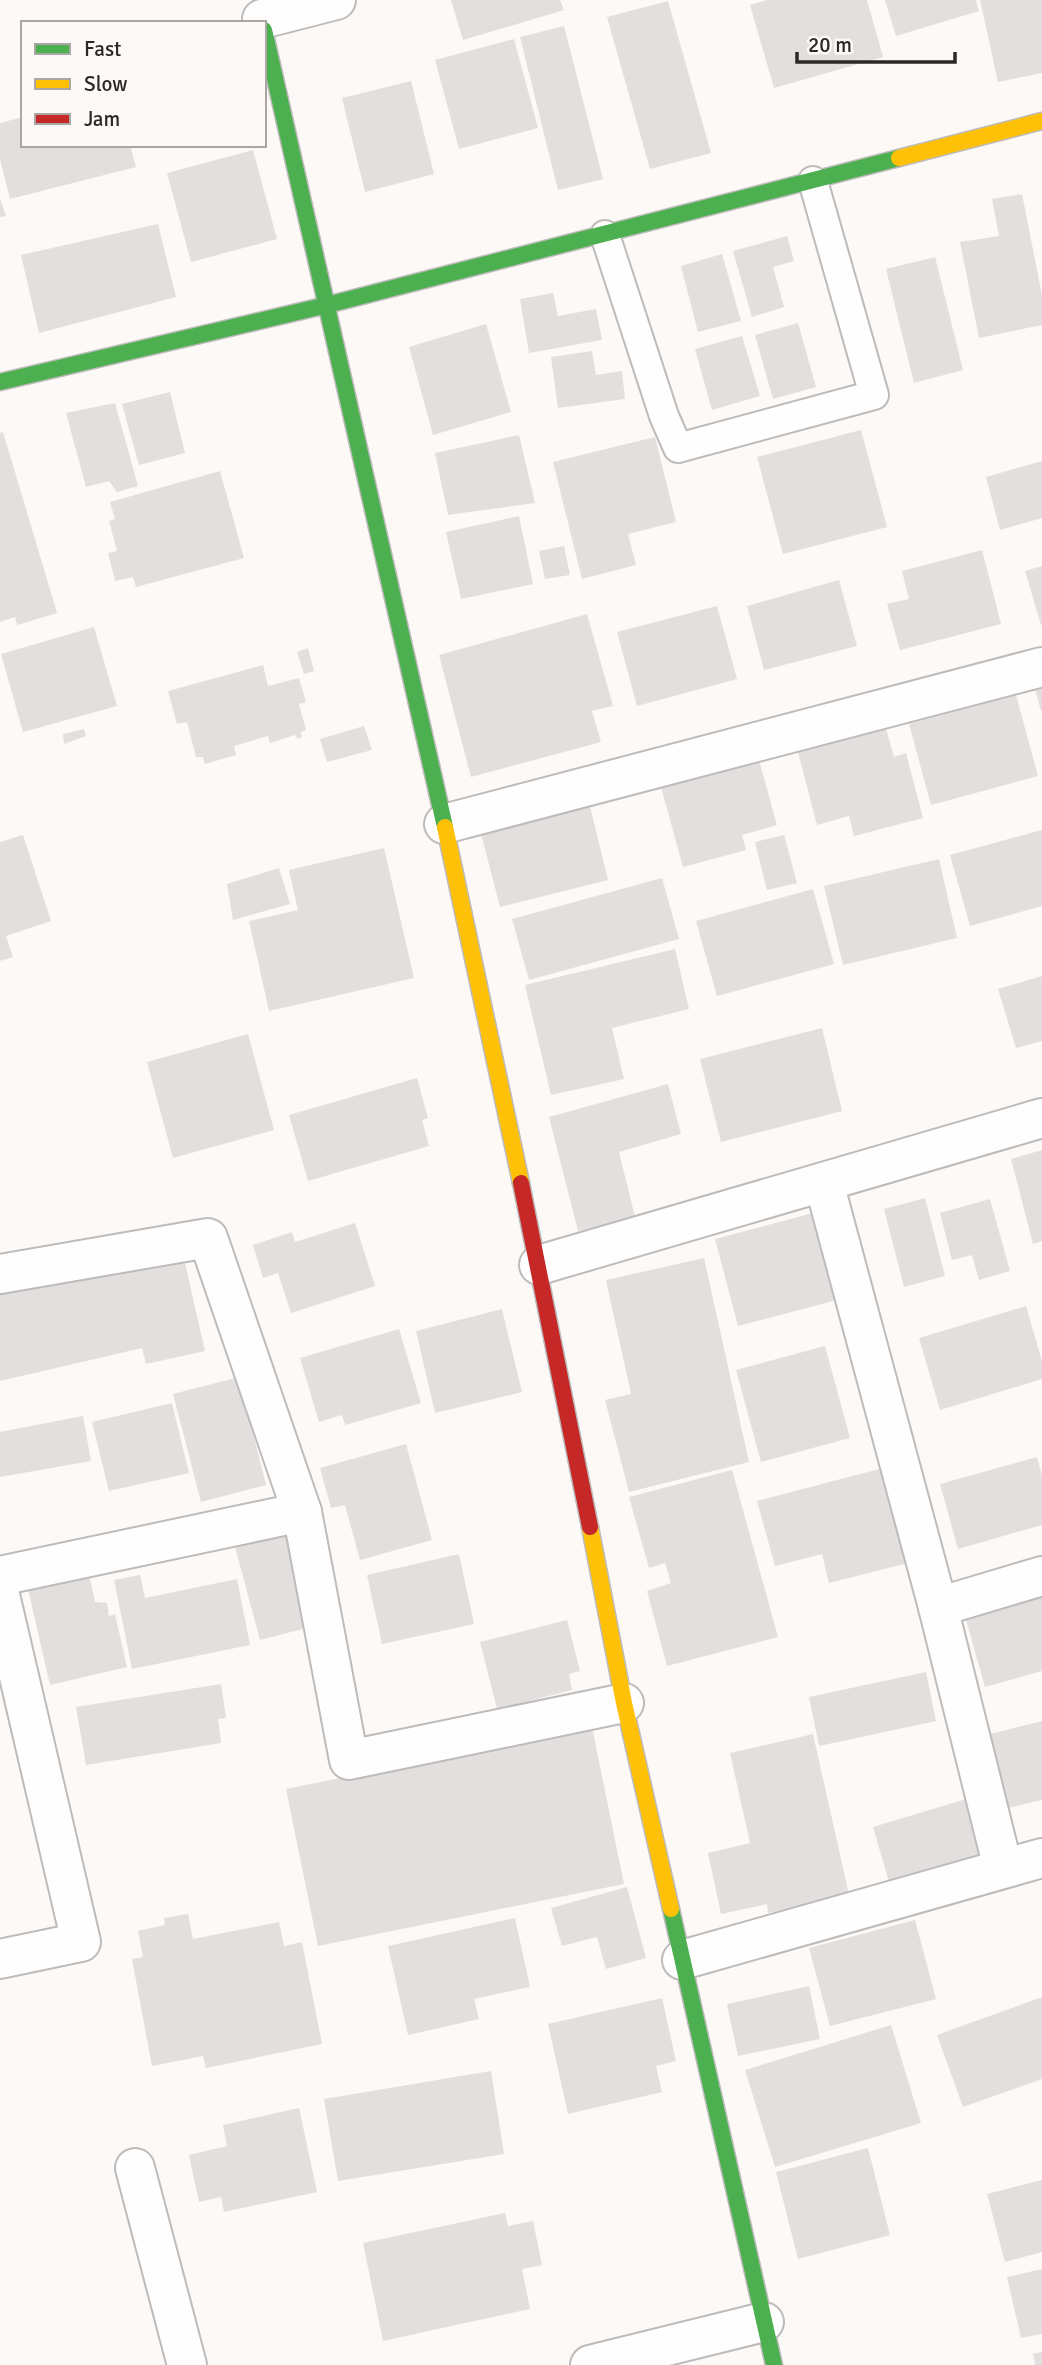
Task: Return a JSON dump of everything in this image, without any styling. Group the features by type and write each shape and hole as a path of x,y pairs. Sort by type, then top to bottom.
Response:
{"street":[{"path":"261,18 336,0"},
{"path":"266,40 444,824 539,1265 624,1703 774,2365"},
{"path":"0,382 327,305 1042,121"},
{"path":"444,824 1042,667"},
{"path":"539,1265 1042,1118"},
{"path":"824,1183 938,1607 1003,1868"},
{"path":"0,1274 208,1238 302,1512 349,1760 624,1703"},
{"path":"0,1576 302,1512"},
{"path":"938,1607 1042,1576"},
{"path":"0,1595 81,1942 0,1959"},
{"path":"682,1960 1042,1858"},
{"path":"135,2168 187,2365"},
{"path":"590,2365 764,2322"}],"lane":[{"path":"605,235 664,416 678,448 874,395 813,181"}],"building":[{"path":"451,0 560,0 564,10 463,40"},
{"path":"767,0 867,0 883,57 774,88 750,5"},
{"path":"885,0 976,0 979,11 896,36"},
{"path":"980,0 1042,0 1042,73 998,82"},
{"path":"668,1 711,153 650,169 607,17"},
{"path":"564,26 603,179 558,190 520,37"},
{"path":"514,39 538,128 459,149 435,60"},
{"path":"411,81 434,174 365,192 342,98"},
{"path":"21,118 21,147 131,147 136,167 10,199 0,159 0,123"},
{"path":"253,150 277,239 191,262 167,173"},
{"path":"1022,194 1042,295 1042,325 979,338 960,242 999,236 992,199"},
{"path":"0,198 6,216 0,217"},
{"path":"158,224 176,297 39,333 21,255"},
{"path":"787,236 794,261 773,267 784,307 752,317 733,251"},
{"path":"722,254 741,321 698,332 681,266"},
{"path":"935,257 963,370 914,383 886,269"},
{"path":"553,293 558,316 596,309 602,340 529,353 520,299"},
{"path":"798,323 816,387 773,399 755,335"},
{"path":"486,324 511,412 433,435 409,347"},
{"path":"742,336 760,396 712,410 695,349"},
{"path":"592,351 596,375 622,371 625,399 558,408 551,357"},
{"path":"170,392 185,453 139,465 122,404"},
{"path":"115,403 138,486 117,492 109,481 86,487 66,413"},
{"path":"861,430 887,527 783,554 757,457"},
{"path":"3,432 57,613 17,625 15,617 0,622 0,433"},
{"path":"519,435 535,503 448,515 435,453"},
{"path":"655,437 676,522 628,534 636,565 582,579 553,462"},
{"path":"1042,461 1042,518 1000,530 986,477"},
{"path":"220,471 244,558 136,587 133,577 115,581 108,553 117,551 109,521 115,519 110,502"},
{"path":"519,516 533,584 461,599 446,532"},
{"path":"564,546 570,575 545,579 539,551"},
{"path":"982,550 1001,624 900,650 887,604 909,599 902,571"},
{"path":"1042,566 1042,625 1041,625 1025,571"},
{"path":"839,580 857,646 764,670 747,606"},
{"path":"717,606 737,679 637,706 617,632"},
{"path":"587,614 613,706 592,711 601,742 471,777 439,655"},
{"path":"94,627 117,706 23,732 1,654"},
{"path":"308,648 314,671 304,674 297,652"},
{"path":"263,665 268,686 299,678 306,702 299,704 306,730 301,732 302,737 298,739 295,735 270,743 268,736 234,746 236,755 205,764 203,757 196,757 187,722 177,724 168,691"},
{"path":"1042,687 1042,711 1041,711 1035,689"},
{"path":"1016,695 1038,776 931,805 909,724"},
{"path":"364,726 372,750 327,762 320,739"},
{"path":"886,728 894,757 906,753 923,818 854,836 849,816 817,825 798,752"},
{"path":"84,729 86,736 64,744 63,734"},
{"path":"759,760 777,825 742,835 746,850 683,867 661,787"},
{"path":"589,802 608,880 500,907 480,830"},
{"path":"1042,830 1042,906 970,926 950,855"},
{"path":"23,835 51,921 6,936 13,957 0,961 0,842"},
{"path":"784,835 797,883 767,890 755,842"},
{"path":"384,848 414,978 269,1011 249,921 298,910 289,870"},
{"path":"939,859 957,938 843,965 824,886"},
{"path":"279,868 290,904 233,920 227,884"},
{"path":"662,878 679,939 529,980 512,919"},
{"path":"813,889 834,964 717,996 696,921"},
{"path":"675,949 689,1009 612,1028 624,1079 551,1095 525,985"},
{"path":"1042,976 1042,1041 1016,1048 998,989"},
{"path":"822,1028 842,1111 721,1142 700,1059"},
{"path":"248,1034 274,1130 173,1158 147,1062"},
{"path":"417,1078 428,1118 422,1120 429,1146 308,1181 289,1115"},
{"path":"668,1084 681,1134 619,1152 635,1217 578,1231 549,1117"},
{"path":"1042,1150 1042,1241 1033,1244 1011,1159"},
{"path":"925,1198 945,1276 904,1287 884,1209"},
{"path":"990,1199 1010,1271 979,1280 972,1255 952,1260 940,1213"},
{"path":"813,1213 837,1300 738,1326 715,1239"},
{"path":"355,1223 375,1286 291,1313 278,1273 263,1278 253,1245 292,1232 295,1242"},
{"path":"182,1250 205,1351 146,1364 142,1348 0,1381 0,1292"},
{"path":"704,1258 749,1462 629,1492 605,1400 631,1394 606,1280"},
{"path":"1026,1306 1042,1361 1042,1379 940,1410 919,1338"},
{"path":"502,1309 522,1392 435,1413 416,1331"},
{"path":"399,1329 421,1403 345,1425 342,1415 319,1422 300,1358"},
{"path":"825,1346 850,1438 761,1462 736,1370"},
{"path":"239,1377 266,1485 201,1502 173,1394"},
{"path":"172,1403 189,1473 109,1491 92,1422"},
{"path":"83,1416 91,1461 0,1477 0,1432"},
{"path":"406,1444 432,1540 360,1560 345,1505 331,1508 320,1468"},
{"path":"1037,1457 1042,1475 1042,1525 958,1549 940,1484"},
{"path":"883,1468 908,1563 829,1583 822,1554 775,1566 757,1501"},
{"path":"732,1470 778,1637 667,1666 647,1591 671,1583 665,1563 649,1568 629,1497"},
{"path":"289,1529 314,1626 260,1640 234,1543"},
{"path":"459,1554 474,1624 382,1644 367,1575"},
{"path":"89,1574 95,1602 107,1603 109,1616 115,1614 127,1667 50,1685 28,1589"},
{"path":"140,1575 145,1598 237,1579 250,1645 132,1669 114,1580"},
{"path":"1042,1593 1042,1671 985,1687 964,1613"},
{"path":"567,1620 580,1671 569,1674 572,1690 497,1709 480,1642"},
{"path":"926,1672 936,1721 819,1746 809,1697"},
{"path":"221,1684 226,1718 218,1719 221,1743 86,1765 76,1707"},
{"path":"1042,1721 1042,1800 1008,1808 990,1734"},
{"path":"592,1727 624,1884 318,1946 286,1789"},
{"path":"813,1734 849,1895 768,1913 767,1904 721,1914 708,1853 750,1843 730,1753"},
{"path":"966,1799 983,1856 889,1882 873,1827"},
{"path":"627,1887 646,1958 606,1969 597,1937 562,1946 551,1908"},
{"path":"188,1914 193,1939 279,1922 284,1946 302,1942 322,2044 206,2068 203,2056 152,2066 132,1959 143,1957 138,1931 165,1925 164,1918"},
{"path":"515,1918 530,1987 474,1999 479,2019 408,2035 388,1946"},
{"path":"915,1920 936,1999 830,2026 809,1948"},
{"path":"809,1986 820,2039 738,2056 727,2004"},
{"path":"1042,1997 1042,2079 963,2107 937,2035"},
{"path":"662,1998 676,2061 656,2066 662,2092 568,2114 548,2024"},
{"path":"891,2025 921,2123 775,2167 745,2070"},
{"path":"491,2071 504,2154 338,2181 324,2099"},
{"path":"299,2108 317,2192 224,2212 221,2197 199,2202 189,2155 227,2146 223,2125"},
{"path":"868,2148 890,2235 798,2259 776,2172"},
{"path":"1042,2180 1042,2252 1005,2262 987,2194"},
{"path":"505,2213 508,2226 533,2221 542,2265 522,2269 530,2309 383,2341 363,2243"},
{"path":"1042,2269 1042,2334 1021,2338 1007,2277"},
{"path":"1042,2352 1042,2365 1035,2365 1033,2354"}],"traffic: fast":[{"path":"266,39 445,827"},
{"path":"0,382 327,305 899,158"},
{"path":"671,1909 774,2365"}],"traffic: slow":[{"path":"899,158 1042,121"},
{"path":"445,827 521,1183"},
{"path":"590,1527 624,1703 671,1909"}],"traffic: jam":[{"path":"521,1183 590,1527"}]}
